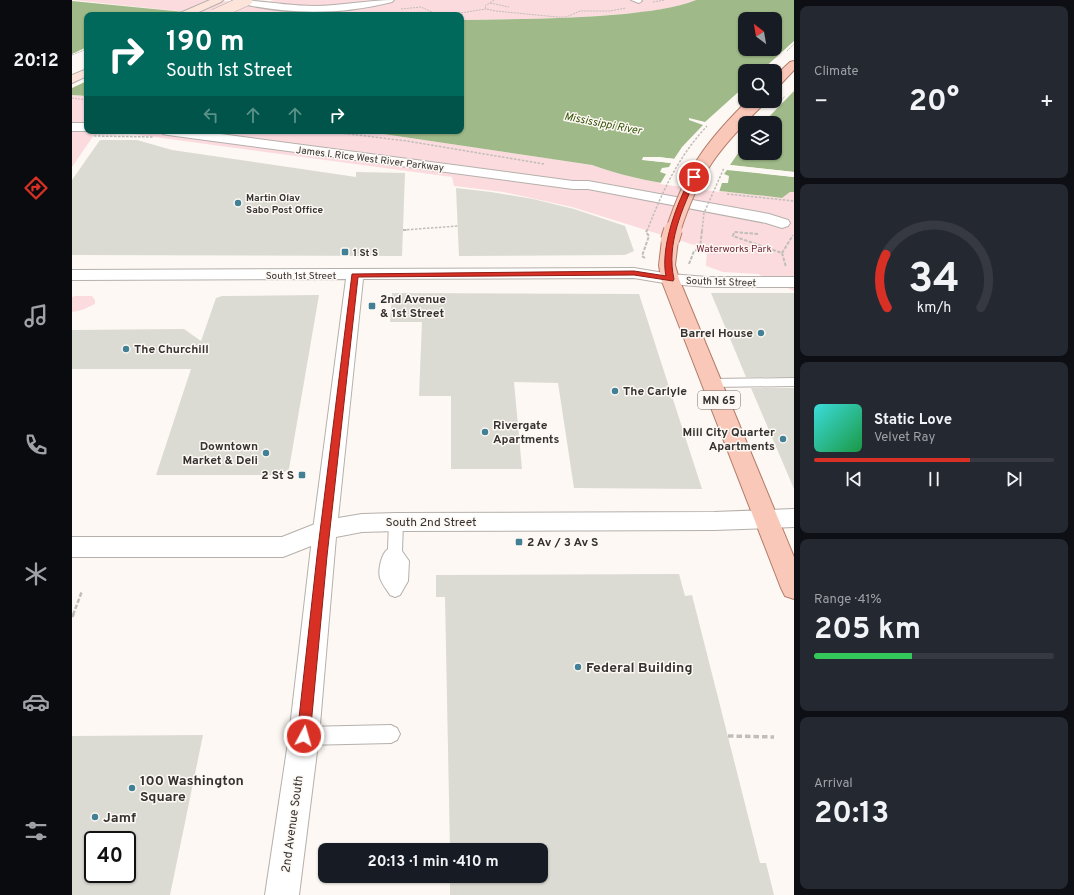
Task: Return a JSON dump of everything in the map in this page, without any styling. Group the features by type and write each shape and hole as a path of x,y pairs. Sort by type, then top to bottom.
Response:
{"main road":[{"path":"191,12 218,0"},
{"path":"221,12 247,0"},
{"path":"782,76 794,64"},
{"path":"72,79 84,73"},
{"name":"MN 65","path":"750,108 724,134 699,168 685,196 670,240 667,265 670,279 794,588"}],"street":[{"path":"237,0 296,9 339,9 364,6 389,0"},
{"path":"72,127 84,130"},
{"name":"James I. Rice West River Parkway","path":"190,134 573,185 585,191 645,202 725,220 787,227"},
{"name":"South 1st Street","path":"72,275 634,273 670,279 707,282 787,278"},
{"name":"2nd Avenue South","path":"282,895 304,736 325,530 355,275"},
{"name":"South 2nd Street","path":"72,547 283,547 325,530 362,523 714,521 794,518"}],"lane":[{"path":"712,383 794,382"},
{"path":"395,552 396,522"},
{"path":"304,736 391,734"}],"path":[{"path":"486,9 485,6 494,0"},
{"path":"464,12 486,9 494,12 513,12 538,17 564,17 582,10 601,13 618,11 632,6 636,0 664,0"},
{"path":"489,3 509,7"},
{"path":"399,9 428,8 433,12"},
{"path":"72,56 84,50"},
{"path":"782,99 789,92"},
{"path":"72,98 84,100"},
{"path":"107,134 118,136"},
{"path":"691,263 694,251 700,249 704,213 726,165"},
{"path":"403,230 458,226"},
{"path":"787,227 794,235 782,253 787,278"},
{"path":"642,256 649,236 646,232"},
{"path":"758,234 734,232 733,236 782,253"},
{"path":"72,617 82,591"},
{"path":"728,736 774,737"}],"green space":[{"path":"72,0 220,0 260,6 273,0 696,0 669,8 650,11 561,18 464,20 464,12 186,12"},
{"path":"72,95 84,96 84,134 132,134 94,135 72,167"},
{"name":"Waterworks Park","path":"132,134 383,134 592,165 638,178 686,187 782,198 790,192 794,192 794,291 758,274 723,272 706,266 707,249 572,207 503,192 454,186 452,177"},
{"path":"92,296 95,300 95,304 82,310 72,312 72,297"}],"water":[{"name":"Mississippi River","path":"696,0 794,0 794,172 658,157 645,160 794,177 794,192 790,192 782,198 686,187 638,178 592,165 383,134 464,134 464,20 604,16 679,6"},
{"path":"72,1 184,12 84,12 84,96 72,95"}],"pier":[{"path":"794,41 794,91 782,103 782,64 769,64 778,56 782,56 782,52"},
{"path":"84,48 84,82 72,88 72,54"},
{"path":"738,92 738,108 778,108 770,116 738,116 738,153 730,165 794,172 794,174 654,159 794,175 794,177 727,170 724,174 729,176 728,183 722,183 719,192 660,184 666,174 660,172 662,168 669,167 671,163 642,160 643,157 674,159 682,147 703,125 689,120 689,118 705,122"}],"building":[{"name":"Martin Olav Sabo Post Office","path":"100,140 137,140 172,150 356,177 356,172 405,173 402,256 72,255 72,180"},
{"path":"456,188 533,199 574,209 625,226 634,251 625,255 459,256"},
{"path":"392,293 639,294 702,489 574,488 558,383 514,382 522,469 451,469 451,396 419,396 422,322 390,322"},
{"name":"Barrel House","path":"711,293 794,293 794,377 746,377"},
{"path":"319,295 289,469 280,475 156,475 191,369 72,369 72,330 184,329 201,341 216,298 222,296"},
{"name":"Mill City Quarter Apartments","path":"751,388 794,388 794,489"},
{"name":"Federal Building","path":"679,574 685,596 692,595 760,863 766,863 774,895 450,895 450,883 548,883 548,843 450,843 445,597 436,597 436,575"},
{"name":"100 Washington Square","path":"203,735 170,895 72,895 72,736"}],"place":[{"name":"Martin Olav Sabo Post Office","path":"238,203"},
{"name":"1 St S","path":"345,252"},
{"name":"2nd Avenue & 1st Street","path":"372,306"},
{"name":"Barrel House","path":"761,333"},
{"name":"The Churchill","path":"126,349"},
{"name":"The Carlyle","path":"615,391"},
{"name":"Rivergate Apartments","path":"485,432"},
{"name":"Mill City Quarter Apartments","path":"783,439"},
{"name":"Downtown Market & Deli","path":"266,453"},
{"name":"2 St S","path":"302,475"},
{"name":"2 Av / 3 Av S","path":"519,542"},
{"name":"Federal Building","path":"578,667"},
{"name":"100 Washington Square","path":"132,788"},
{"name":"Jamf","path":"95,817"}],"route":[{"path":"304,736 322,556 355,275 634,273 670,279 667,265 670,240 685,196 694,177"}]}
